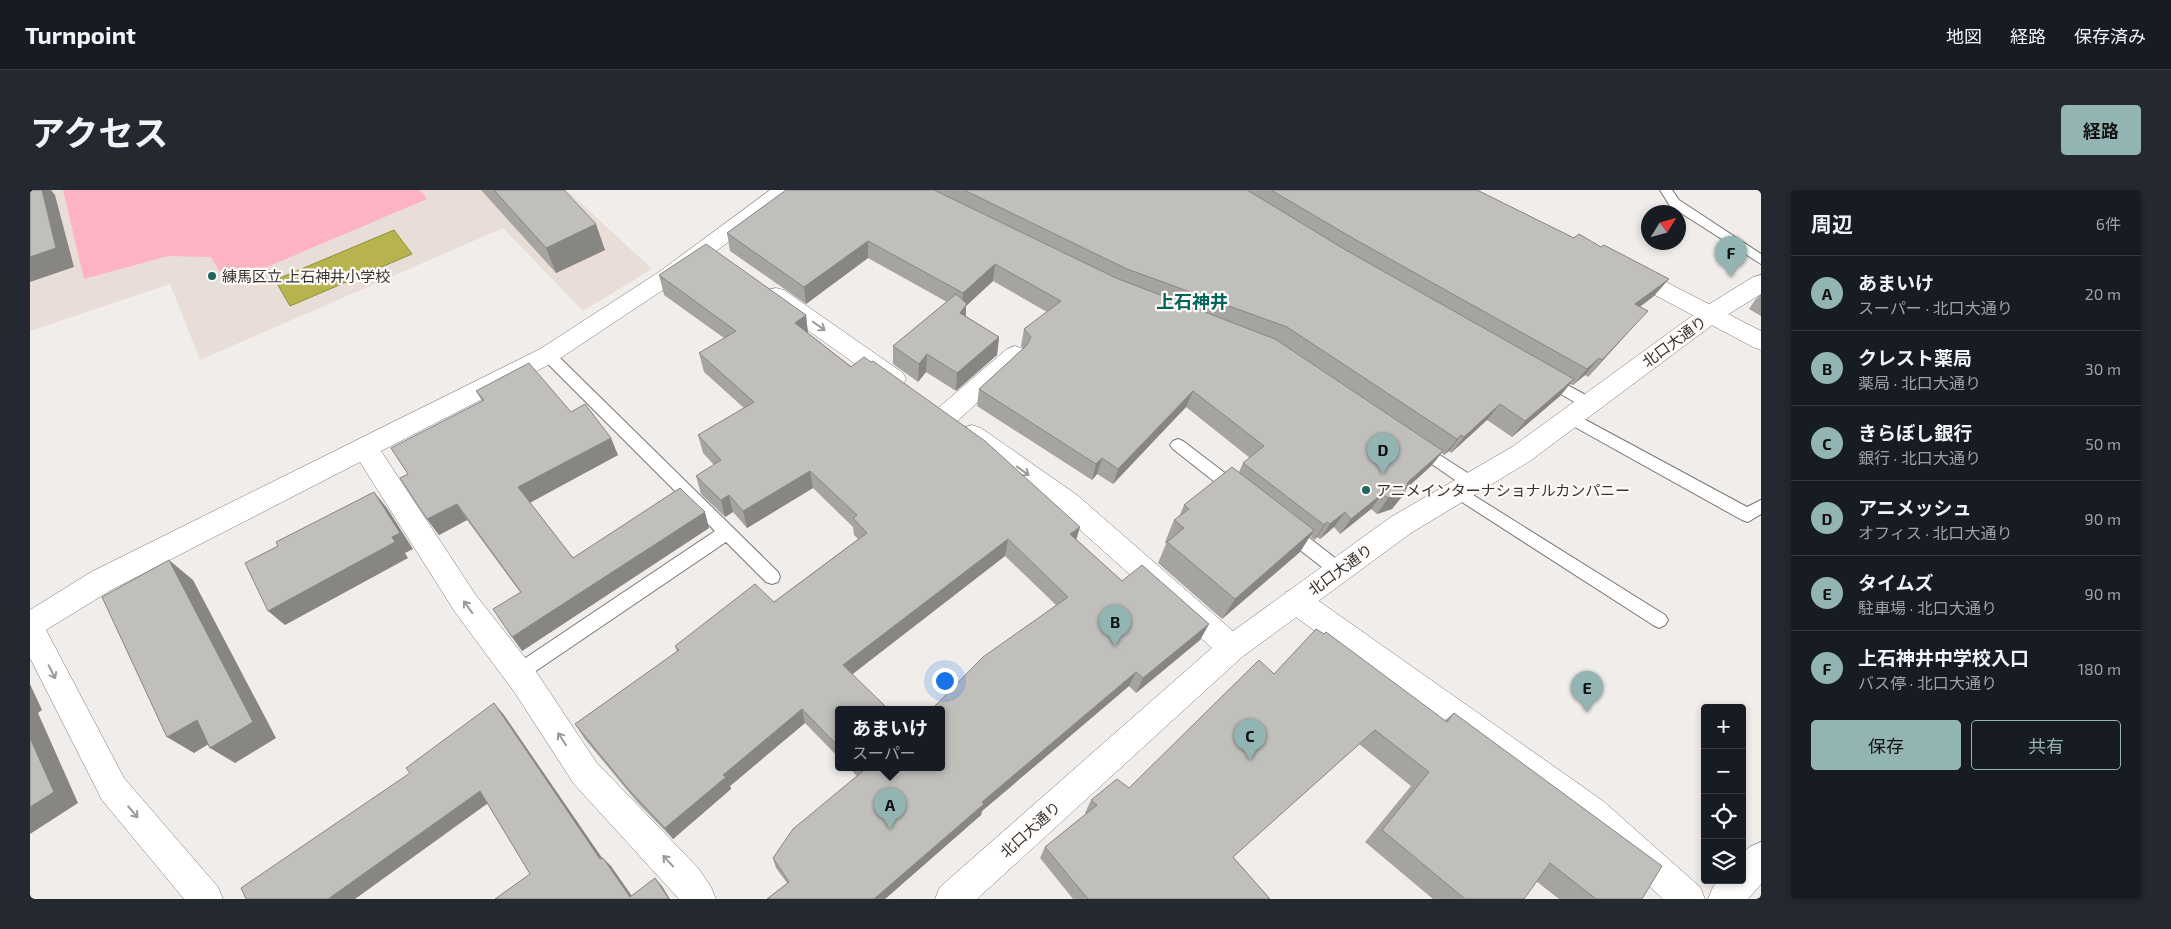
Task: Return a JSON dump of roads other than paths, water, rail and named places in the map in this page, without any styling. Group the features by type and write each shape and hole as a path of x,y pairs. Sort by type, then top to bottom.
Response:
{"street":[{"path":"30,625 101,581 548,355 667,277 715,254 784,190"},
{"path":"1609,261 1761,341"},
{"path":"756,282 1068,503 1232,648"},
{"name":"北口大通り","path":"952,899 1232,648 1401,525 1521,454 1711,314 1761,283"},
{"path":"946,416 1015,355"},
{"path":"365,448 465,603 518,673 585,773 687,881 699,899"},
{"path":"1296,601 1592,812 1688,899"},
{"path":"30,628 112,789 206,899"},
{"path":"1746,876 1761,859"},
{"path":"1725,899 1738,884"}],"lane":[{"path":"1666,190 1674,203 1761,260"},
{"path":"548,355 772,577"},
{"path":"1537,374 1579,410 1748,515 1761,506"},
{"path":"1405,439 1464,487 1659,620"},
{"path":"1178,445 1247,499"},
{"path":"1277,523 1338,570"},
{"path":"518,673 727,532"}],"place":[{"name":"練馬区立 上石神井小学校","path":"212,276"},
{"name":"上石神井中学校入口","path":"1731,277"},
{"name":"アニメッシュ","path":"1383,474"},
{"name":"アニメインターナショナルカンパニー","path":"1366,490"},
{"name":"クレスト薬局","path":"1115,646"},
{"name":"タイムズ","path":"1587,712"},
{"name":"きらぼし銀行","path":"1250,760"},
{"name":"あまいけ","path":"890,829"}],"district":[{"name":"上石神井","path":"1192,301"}]}
